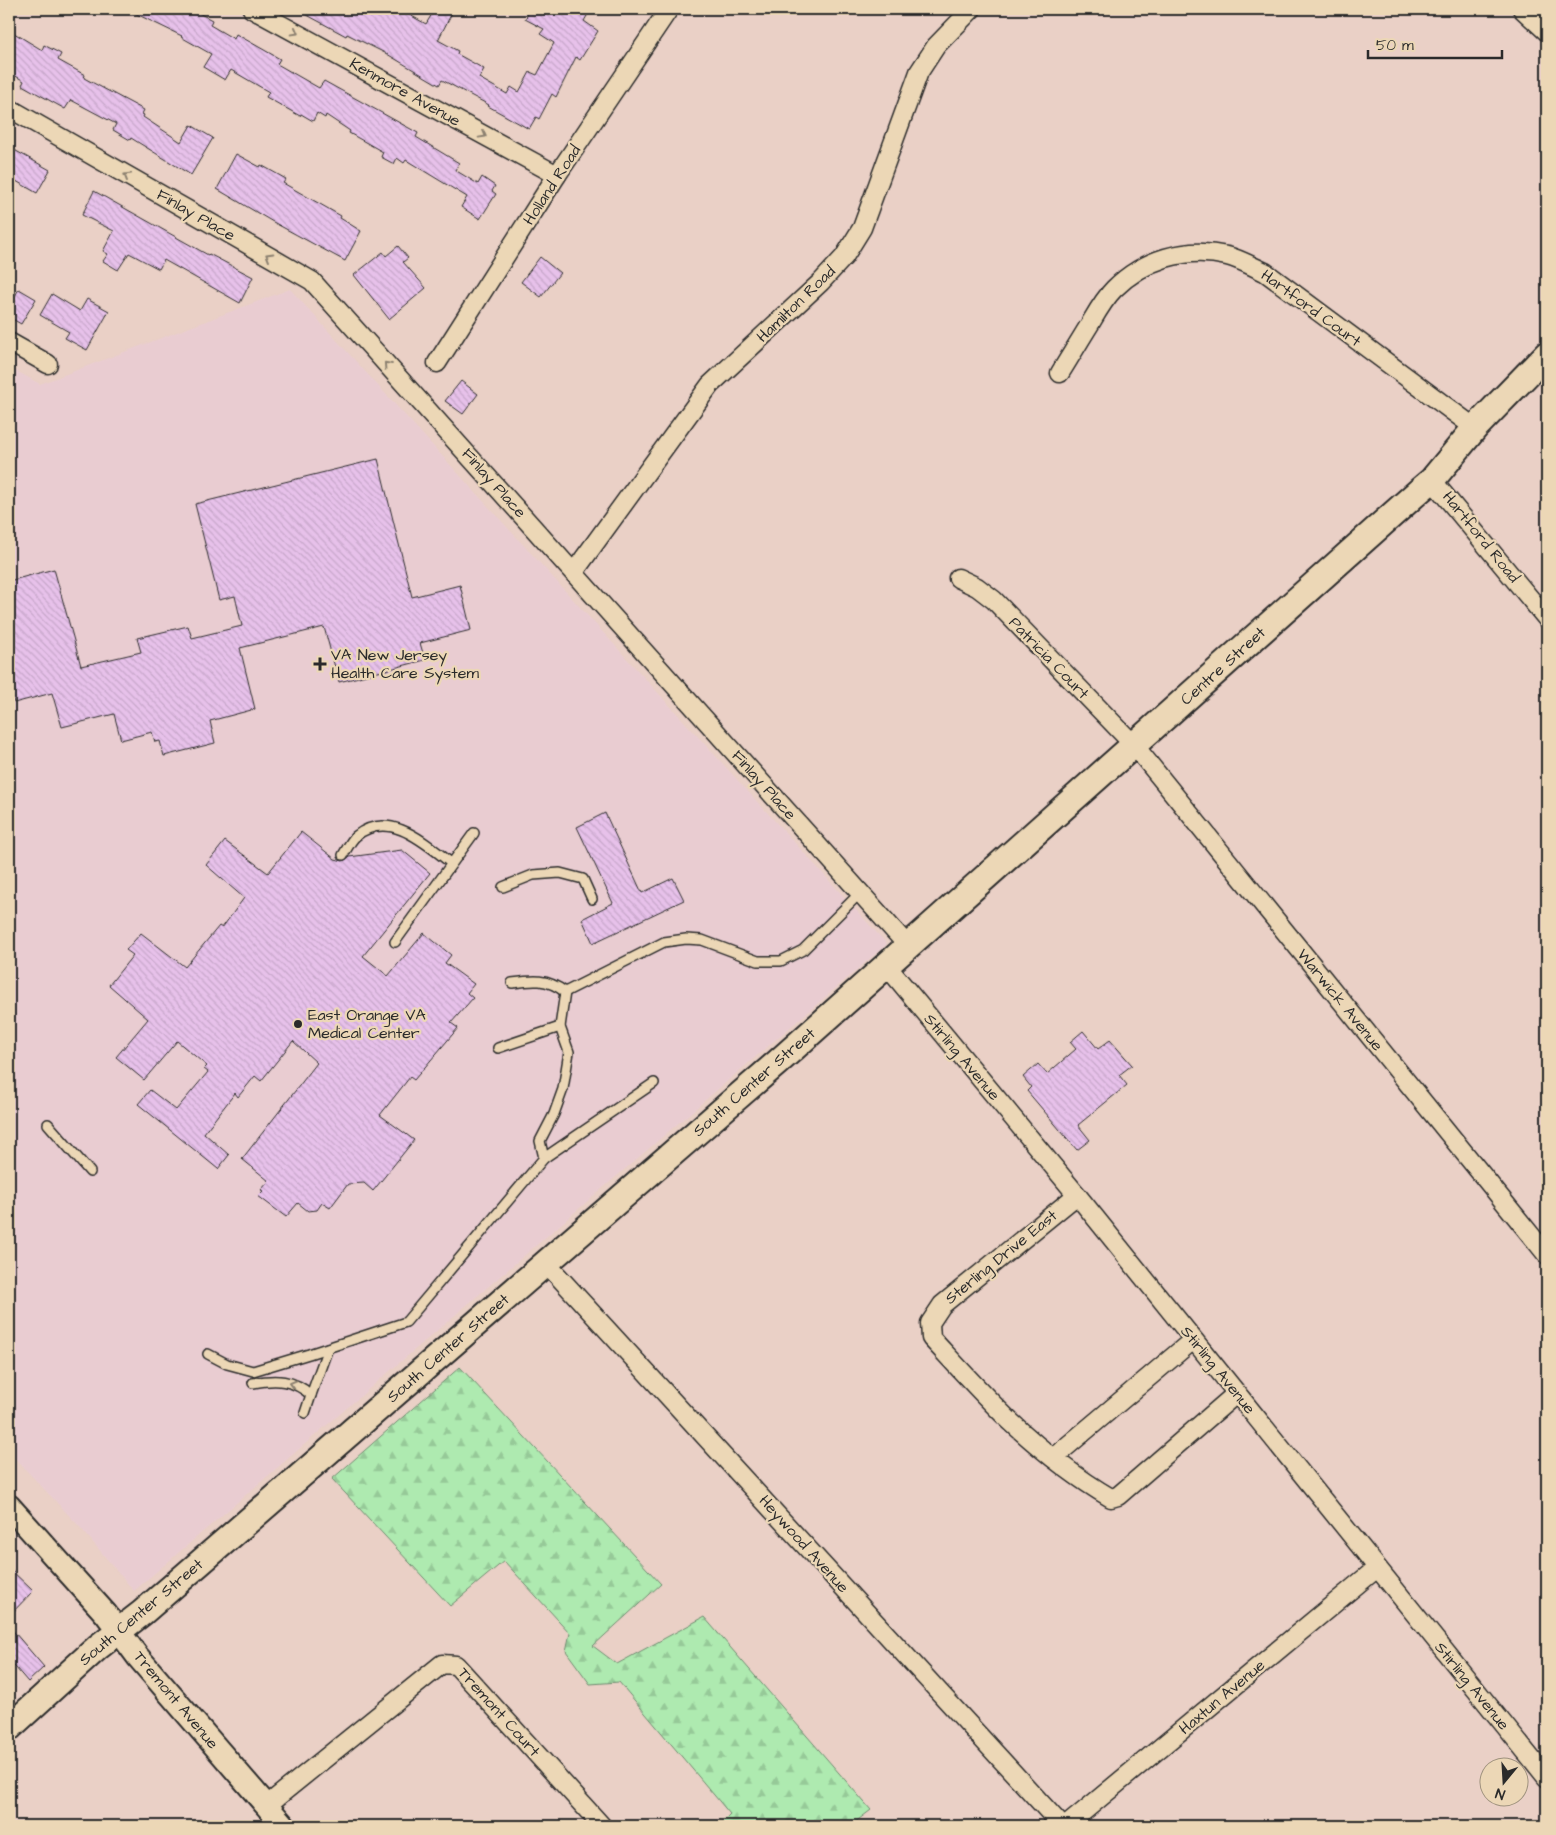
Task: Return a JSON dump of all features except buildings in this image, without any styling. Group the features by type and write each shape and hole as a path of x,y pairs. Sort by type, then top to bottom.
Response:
{"main road":[{"name":"Centre Street","path":"886,965 1432,480 1475,428 1547,354"},
{"name":"South Center Street","path":"9,1728 98,1648 778,1062 886,965"}],"street":[{"name":"Kenmore Avenue","path":"252,9 558,175"},
{"name":"Holland Road","path":"437,363 668,9"},
{"name":"Hamilton Road","path":"574,572 710,386 821,282 844,257 862,228 919,72 936,46 972,9"},
{"path":"1522,9 1547,32"},
{"name":"Finlay Place","path":"9,108 312,281 908,946"},
{"name":"Hartford Court","path":"1060,373 1113,290 1132,274 1151,262 1174,254 1202,252 1228,256 1266,272 1475,428"},
{"path":"9,342 48,364"},
{"name":"Hartford Road","path":"1432,480 1547,619"},
{"name":"Patricia Court","path":"958,578 977,587 994,600 1134,745"},
{"name":"Warwick Avenue","path":"1134,745 1547,1255"},
{"name":"Stirling Avenue","path":"886,965 1077,1195 1547,1778"},
{"name":"Sterling Drive East","path":"1053,1458 1010,1421 931,1338 930,1323 942,1305 1077,1195"},
{"name":"Heywood Avenue","path":"546,1263 1062,1826"},
{"path":"1193,1340 1053,1458 1110,1498 1118,1496 1237,1393"},
{"name":"Tremont Avenue","path":"9,1506 106,1614 138,1657 284,1826"},
{"name":"Haxtun Avenue","path":"1066,1826 1376,1568"},
{"name":"Tremont Court","path":"266,1806 442,1664 456,1665 602,1826"}],"lane":[{"path":"343,855 355,836 374,826 396,827 422,841 451,863"},
{"path":"395,942 474,833"},
{"path":"503,888 533,875 560,873 583,879 592,899"},
{"path":"565,992 664,942 686,939 702,940 758,961 781,962 802,950 860,893"},
{"path":"512,983 536,980 556,986 565,992"},
{"path":"544,1158 540,1141 554,1114 563,1089 569,1052 560,1027 565,992"},
{"path":"498,1048 560,1027"},
{"path":"208,1354 227,1364 253,1370 406,1322 544,1158 654,1083"},
{"path":"48,1124 90,1172"},
{"path":"305,1413 328,1348"},
{"path":"253,1383 275,1380 301,1386 311,1396"}],"shaded area":[{"name":"VA New Jersey Health Care System","path":"290,289 887,944 134,1591 79,1526 9,1452 9,994 12,991 9,987 9,367 40,384"}],"green space":[{"path":"460,1367 661,1584 593,1646 617,1664 704,1617 871,1810 850,1826 718,1826 730,1814 619,1682 590,1684 566,1651 570,1633 504,1561 450,1606 332,1479"}],"place":[{"name":"VA New Jersey Health Care System","path":"320,664"},
{"name":"East Orange VA Medical Center","path":"298,1024"}]}
